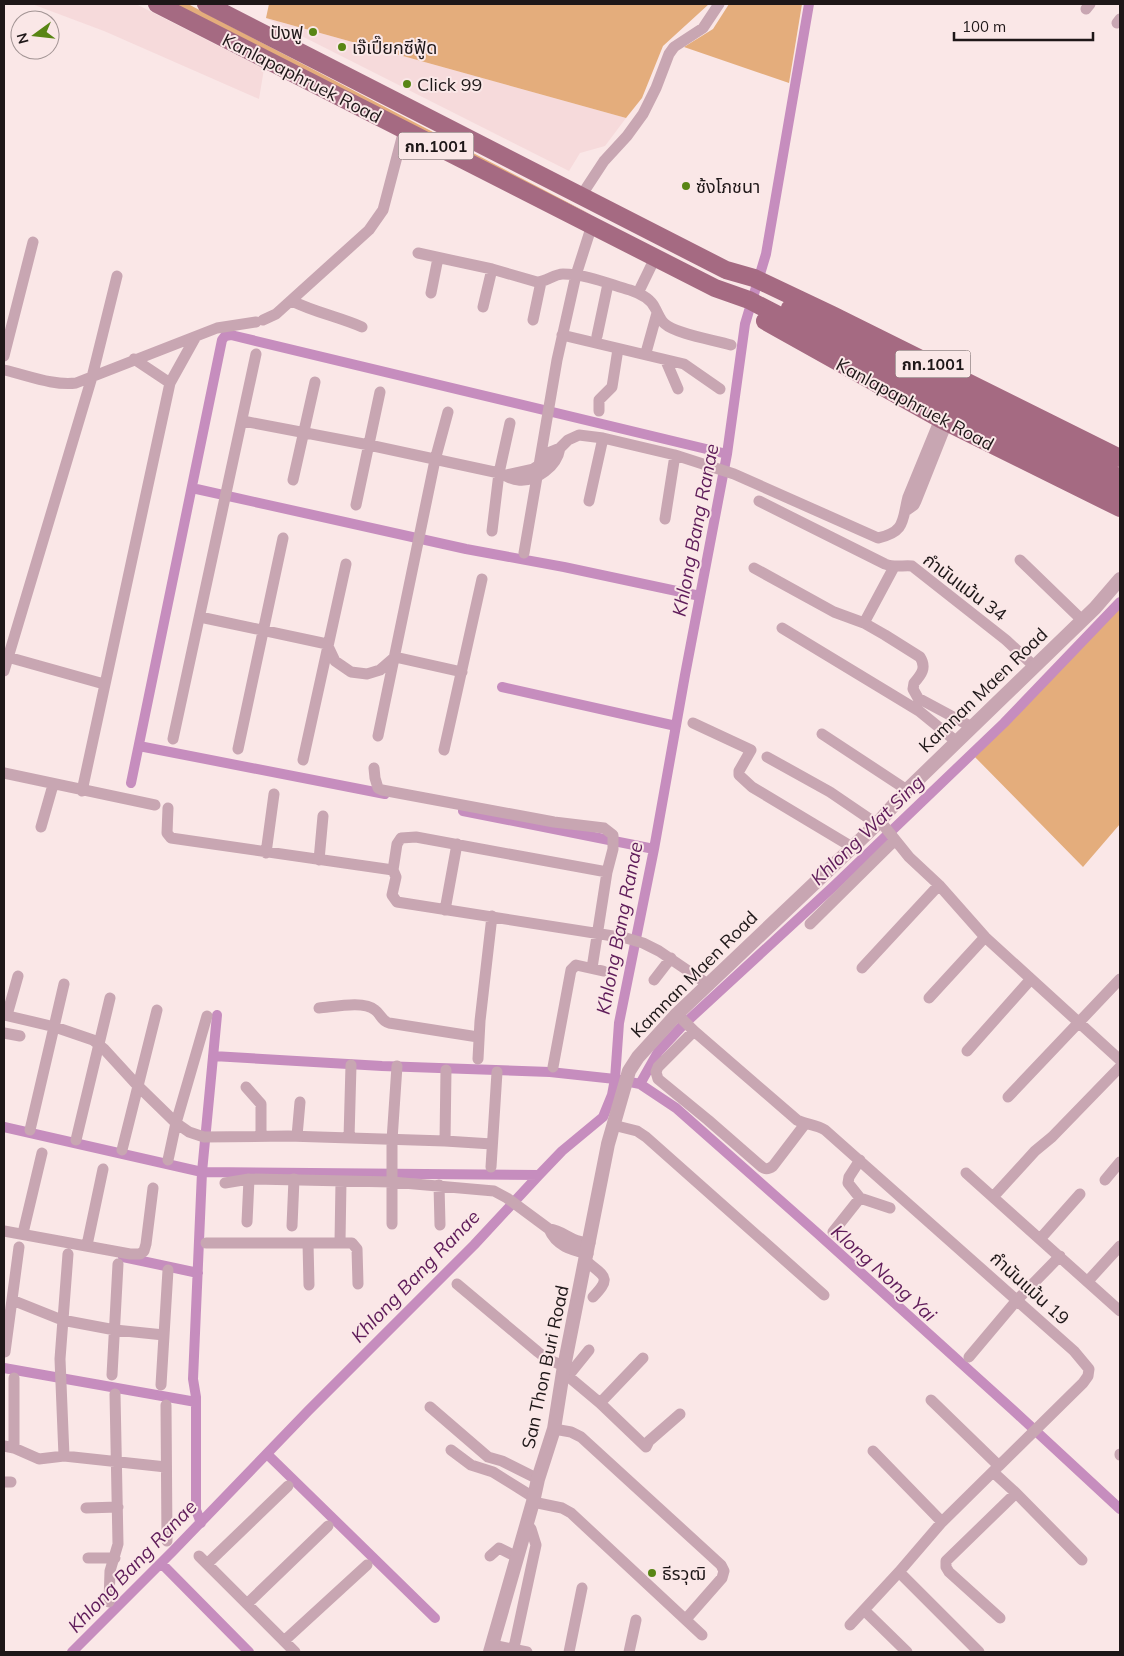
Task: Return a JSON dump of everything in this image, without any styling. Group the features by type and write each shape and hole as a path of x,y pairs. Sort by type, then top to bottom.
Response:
{"main road":[{"name":"Kanlapaphruek Road","path":"157,4 715,288 757,298 903,349 1120,458"},
{"name":"Kanlapaphruek Road","path":"206,4 726,270 757,298 944,421 1120,508"},
{"name":"Kanlapaphruek Road","path":"757,298 952,398 1120,478"},
{"name":"Kanlapaphruek Road","path":"952,398 1120,492"},
{"path":"1074,484 1088,485 1101,481 1112,470 1112,463 1109,457 1097,445"}],"street":[{"path":"581,196 604,160 627,136 639,119 656,88 669,54 674,47 703,28 719,4"},
{"path":"4,370 67,384 92,378 217,328 260,321 276,314 369,230 377,220 383,210 404,130"},
{"path":"524,553 548,401 576,275 592,225"},
{"path":"4,356 33,242"},
{"path":"418,253 541,282 561,274 576,275 608,284 638,293 651,302 661,320 673,330 732,345"},
{"path":"431,293 438,258"},
{"path":"638,293 654,258"},
{"path":"482,307 492,269"},
{"path":"4,671 6,656 92,378 117,276"},
{"path":"533,320 541,282"},
{"path":"597,336 608,284"},
{"path":"292,301 308,309 339,317 362,327"},
{"path":"647,349 657,313"},
{"path":"562,335 684,364 720,388"},
{"path":"82,791 170,383 195,338"},
{"path":"599,411 599,400 612,387 618,349"},
{"path":"173,739 256,354"},
{"path":"134,360 170,383"},
{"path":"666,360 678,389"},
{"path":"294,480 315,382"},
{"path":"356,505 380,392"},
{"path":"378,736 435,460 448,412"},
{"path":"243,421 369,445 503,474 538,470"},
{"path":"538,470 550,452 560,448 568,440 579,435 603,438 675,455 734,474 878,538 890,536 896,532 907,510 914,505 944,421"},
{"path":"492,531 510,423"},
{"path":"589,501 603,438"},
{"path":"665,519 675,455"},
{"name":"กำนันแม้น 34","path":"759,502 885,564 894,567 912,566 1006,640 1034,666"},
{"path":"238,749 283,538"},
{"path":"1020,560 1082,620"},
{"path":"303,760 346,564"},
{"path":"864,623 894,567"},
{"path":"754,568 834,612 864,623 885,634 920,658 924,663 924,667 914,683 913,689 918,698 972,727"},
{"path":"444,750 482,579"},
{"name":"Kamnan Maen Road","path":"624,1087 629,1071 638,1057 686,1023 709,985 852,847 886,830 907,790 1082,620 1120,579"},
{"path":"200,617 327,644"},
{"path":"782,628 919,712 957,742"},
{"path":"327,644 335,661 351,672 367,674 380,670 395,657"},
{"path":"6,656 104,684"},
{"path":"395,657 462,672"},
{"path":"693,723 751,750 740,771 739,775 741,778 752,787 852,847"},
{"path":"822,734 907,790"},
{"path":"767,757 830,792 886,830 909,857 940,885 985,936 1120,1060"},
{"path":"374,768 376,783 378,788 382,790 554,822 604,828 613,835 613,849 607,872 599,933 597,970 576,965 572,970 553,1067"},
{"path":"4,773 155,805"},
{"path":"41,827 53,784"},
{"path":"266,853 274,794"},
{"path":"168,808 167,833 171,838 393,870"},
{"path":"319,860 323,816"},
{"path":"810,924 886,830"},
{"path":"607,872 457,844 416,838 401,838 397,844 393,870 396,877 392,895 397,902 626,938 643,943 671,958 709,985"},
{"path":"445,910 457,844"},
{"path":"862,968 940,885"},
{"path":"478,1059 478,1037 492,916"},
{"path":"929,998 985,936"},
{"path":"654,980 671,958"},
{"path":"18,976 6,1015 54,1027 92,1040 176,1123 189,1132 210,1137 297,1136 445,1140 492,1144"},
{"path":"967,1051 1031,979"},
{"path":"1008,1097 1120,979"},
{"path":"30,1130 64,984"},
{"path":"76,1140 110,998"},
{"path":"319,1008 367,1005 376,1010 383,1022 478,1037"},
{"path":"122,1150 157,1010"},
{"path":"168,1160 176,1123 207,1016"},
{"path":"686,1023 658,1067 656,1072 658,1079 762,1167 769,1169 774,1166 809,1125"},
{"name":"กำนันแม้น 19","path":"686,1023 797,1120 825,1130 860,1160 1074,1351 1089,1369 1088,1376 1083,1383 942,1522 850,1625"},
{"path":"4,1033 20,1036"},
{"path":"348,1138 351,1064"},
{"path":"392,1224 392,1140 397,1066"},
{"path":"993,1197 1035,1151 1052,1137 1120,1067"},
{"path":"445,1140 446,1070"},
{"path":"491,1167 497,1072"},
{"path":"246,1087 261,1104 261,1136"},
{"name":"San Thon Buri Road","path":"491,1649 538,1479 554,1429 613,1125 624,1087"},
{"path":"297,1136 300,1102"},
{"path":"613,1125 637,1131 646,1137 824,1296"},
{"path":"795,1150 809,1125"},
{"path":"23,1233 42,1153"},
{"path":"860,1160 848,1180 860,1198 890,1208"},
{"path":"1105,1180 1120,1162"},
{"path":"87,1245 103,1169"},
{"path":"226,1183 249,1179 341,1181 391,1173 439,1186 483,1188 498,1192 549,1229 552,1237 565,1247 588,1253 604,1279 604,1285 593,1297"},
{"path":"966,1173 1120,1311"},
{"path":"247,1222 249,1179"},
{"path":"292,1226 294,1179"},
{"path":"340,1242 341,1181"},
{"path":"439,1186 440,1225"},
{"path":"4,1231 130,1254 140,1254 144,1251 153,1188"},
{"path":"1040,1238 1080,1194"},
{"path":"833,1232 860,1198"},
{"path":"206,1242 352,1243 356,1249 358,1284"},
{"path":"308,1243 309,1284"},
{"path":"1088,1281 1120,1246"},
{"path":"6,1352 20,1247"},
{"path":"64,1456 60,1359 68,1254"},
{"path":"969,1357 1017,1300 1060,1256"},
{"path":"112,1375 118,1264"},
{"path":"161,1385 168,1270"},
{"path":"457,1284 538,1352 565,1371 646,1447 649,1441 680,1414"},
{"path":"12,1300 62,1320 114,1330 164,1335"},
{"path":"565,1371 589,1350"},
{"path":"600,1403 643,1358"},
{"path":"14,1378 9,1447 39,1459 64,1456 166,1467"},
{"path":"109,1602 109,1578 118,1544 116,1394"},
{"path":"931,1400 1016,1493 1082,1560"},
{"path":"166,1404 167,1540"},
{"path":"430,1407 488,1457 502,1461 538,1479"},
{"path":"554,1429 571,1432 581,1437 721,1566 724,1571 722,1578 686,1619"},
{"path":"451,1450 471,1465 493,1472 533,1500 562,1508 571,1513 702,1635"},
{"path":"873,1451 942,1522"},
{"path":"288,1486 203,1560 295,1652"},
{"path":"1000,1618 949,1572 945,1564 1016,1493"},
{"path":"86,1508 118,1508"},
{"path":"514,1651 536,1545 531,1529 526,1524"},
{"path":"247,1604 328,1526"},
{"path":"490,1556 499,1548 517,1556"},
{"path":"88,1558 115,1558"},
{"path":"284,1641 368,1565"},
{"path":"899,1572 979,1652"},
{"path":"569,1652 582,1588"},
{"path":"864,1610 907,1652"},
{"path":"630,1652 636,1620"},
{"path":"491,1649 528,1652"}],"shaded area":[{"path":"32,4 136,4 264,69 259,99 104,31 60,14 60,10 48,10"},
{"path":"174,4 188,4 592,215 457,150"},
{"path":"269,4 709,4 663,46 642,98 626,118 266,18"},
{"path":"729,4 802,4 789,83 684,47 713,29"},
{"path":"266,18 626,118 605,146 580,153 569,171"},
{"path":"1120,607 1120,824 1083,867 972,754"}],"waterway":[{"name":"Khlong Bang Ranae","path":"72,1652 474,1245 562,1151 603,1117 612,1095 615,1079 619,1023 654,849 727,454 745,324 766,254 809,4"},
{"path":"131,783 222,340 225,336 231,335 727,454"},
{"path":"192,488 466,549 564,567 700,596"},
{"name":"Khlong Wat Sing","path":"640,1084 658,1052 683,1025 835,885 1004,723 1120,602"},
{"path":"502,687 676,726"},
{"path":"139,746 385,794"},
{"path":"463,811 654,849"},
{"path":"201,1523 196,1510 196,1397 193,1379 202,1172 217,1015"},
{"name":"Klong Nong Yai","path":"213,1056 382,1066 550,1072 615,1079 640,1084 676,1108 816,1232 1120,1509"},
{"path":"4,1127 202,1172 539,1175"},
{"path":"123,1257 198,1273"},
{"path":"4,1368 196,1402"},
{"path":"267,1454 435,1618"},
{"path":"161,1563 249,1652"}],"place":[{"name":"ปังฟู","path":"313,32"},
{"name":"เจ๊เปี๊ยกซีฟู้ด","path":"342,47"},
{"name":"Click 99","path":"407,84"},
{"name":"ซ้งโภชนา","path":"686,186"},
{"name":"ธีรวุฒิ","path":"652,1573"}]}
